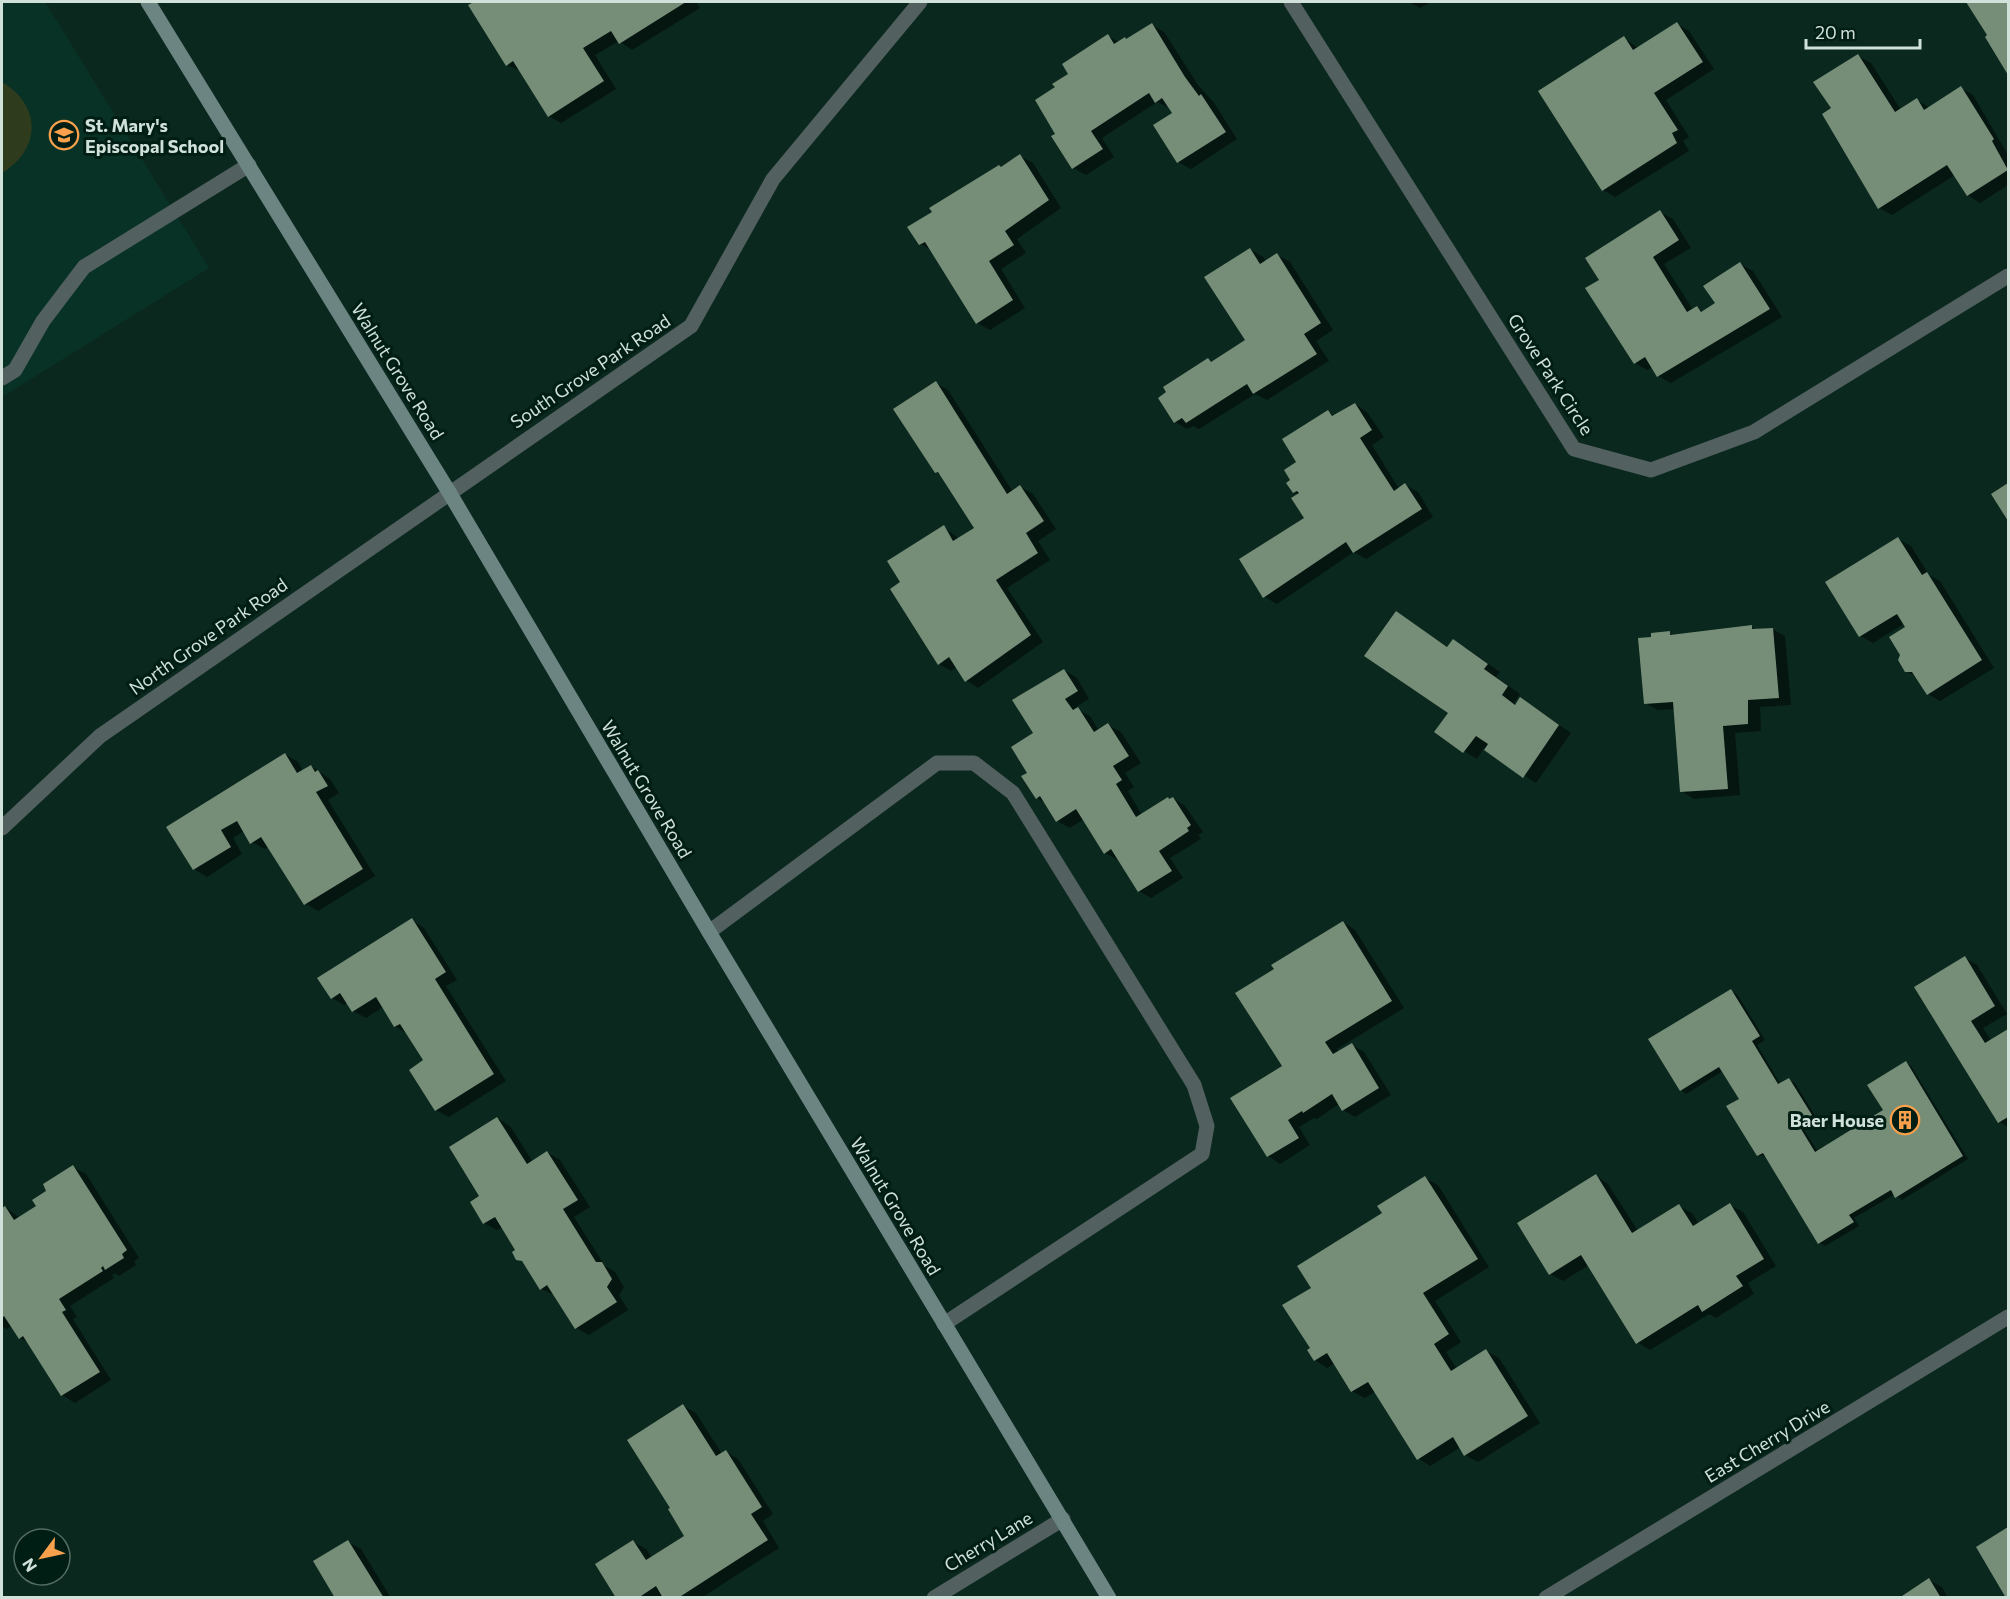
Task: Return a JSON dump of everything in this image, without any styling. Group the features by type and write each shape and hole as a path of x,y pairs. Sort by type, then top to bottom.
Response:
{"main road":[{"name":"Walnut Grove Road","path":"148,2 449,492 709,932 1109,1598"}],"street":[{"name":"South Grove Park Road","path":"449,492 691,326 773,179 920,2"},
{"name":"Grove Park Circle","path":"1291,2 1574,449 1651,470 1754,432 2008,276"},
{"path":"2,378 15,370 43,321 84,267 249,165"},
{"name":"North Grove Park Road","path":"2,828 100,736 449,492"},
{"path":"709,932 937,762 974,763 1013,793 1194,1085 1207,1126 1202,1154 944,1324"},
{"name":"East Cherry Drive","path":"1546,1598 2008,1317"},
{"name":"Cherry Lane","path":"934,1598 1063,1519"}],"shaded area":[{"name":"St. Mary's Episcopal School","path":"2,2 45,2 209,268 2,397"},
{"path":"2,82 24,103 30,115 32,128 30,140 24,152 2,173"}],"building":[{"path":"474,2 686,2 619,44 611,31 583,48 604,81 548,117 513,61 506,66 468,5"},
{"path":"1966,2 2008,2 2008,75 1985,37 1987,35"},
{"path":"1677,22 1703,62 1654,93 1678,130 1672,133 1677,143 1602,191 1538,91 1624,36 1633,50"},
{"path":"1152,23 1185,77 1199,96 1201,94 1226,132 1177,163 1153,125 1172,113 1162,98 1155,103 1149,93 1091,131 1103,149 1072,169 1051,136 1055,134 1035,100 1055,87 1052,84 1068,74 1062,64 1108,34 1114,44"},
{"path":"1858,54 1895,112 1917,98 1924,110 1961,86 1994,139 1992,141 2008,170 1967,196 1947,165 1878,209 1822,114 1831,108 1813,82"},
{"path":"1020,154 1049,200 1005,231 1014,245 989,261 1013,300 976,324 925,242 919,245 907,227 932,212 929,208"},
{"path":"1660,210 1679,240 1653,257 1687,312 1697,306 1701,312 1715,303 1703,286 1740,262 1770,309 1657,377 1645,357 1634,364 1585,288 1599,280 1585,258"},
{"path":"1250,248 1260,264 1277,253 1321,323 1304,334 1317,354 1253,394 1247,384 1186,423 1182,418 1174,423 1158,398 1166,392 1163,387 1208,358 1211,362 1245,340 1204,277"},
{"path":"936,381 1007,494 1020,485 1044,521 1026,533 1038,553 996,580 1031,635 965,682 949,657 938,665 890,589 900,582 887,561 944,525 953,541 974,528 893,409"},
{"path":"1355,403 1372,430 1360,438 1394,491 1405,483 1422,509 1353,553 1346,542 1263,598 1239,559 1304,518 1291,498 1299,493 1297,491 1293,493 1286,483 1290,480 1284,470 1296,462 1282,439 1328,410 1332,416"},
{"path":"2008,483 2008,521 1991,494"},
{"path":"1898,537 1922,575 1927,572 1982,660 1927,695 1912,672 1905,672 1898,660 1900,655 1889,637 1905,627 1897,614 1859,637 1825,582"},
{"path":"1396,611 1447,647 1453,639 1488,664 1484,669 1508,686 1502,695 1515,705 1520,697 1559,725 1523,778 1484,750 1488,744 1476,736 1463,753 1434,732 1448,713 1364,656"},
{"path":"1752,625 1752,629 1773,628 1779,698 1748,700 1748,724 1723,726 1728,789 1680,792 1673,702 1644,704 1638,638 1651,637 1651,633 1670,631 1670,635"},
{"path":"1064,669 1078,691 1065,699 1073,710 1078,707 1094,732 1108,723 1129,756 1113,766 1122,780 1116,784 1136,817 1168,797 1169,799 1173,797 1191,825 1187,828 1189,831 1159,851 1172,871 1138,892 1111,849 1104,854 1076,809 1056,822 1040,796 1036,799 1021,776 1027,773 1011,747 1033,733 1012,700"},
{"path":"285,753 297,773 311,765 315,772 318,770 328,786 316,792 363,869 304,905 261,837 250,844 237,821 221,830 231,847 193,870 166,827"},
{"path":"412,918 446,972 435,979 494,1074 435,1111 409,1070 423,1060 400,1024 394,1027 376,997 352,1012 340,993 331,999 317,978"},
{"path":"1343,921 1392,1001 1325,1042 1333,1054 1352,1043 1379,1088 1342,1111 1332,1094 1303,1113 1302,1111 1288,1120 1299,1138 1267,1157 1230,1098 1282,1066 1235,993 1274,969 1271,965"},
{"path":"1965,956 1995,1006 1971,1021 1985,1043 2008,1029 2008,1117 1998,1123 1914,987"},
{"name":"Baer House","path":"1731,989 1760,1036 1752,1041 1778,1084 1789,1078 1812,1115 1798,1124 1815,1152 1883,1110 1867,1085 1906,1061 1963,1156 1895,1198 1891,1190 1849,1215 1854,1222 1818,1244 1763,1153 1757,1156 1726,1106 1739,1099 1719,1067 1680,1091 1648,1039"},
{"path":"497,1117 527,1164 547,1151 578,1200 563,1209 596,1262 602,1262 612,1279 607,1287 617,1302 575,1329 547,1285 540,1290 522,1261 516,1260 512,1252 515,1250 495,1217 483,1224 470,1202 479,1196 449,1147"},
{"path":"73,1165 127,1250 122,1254 124,1258 105,1270 103,1266 101,1268 103,1271 59,1299 66,1310 62,1312 100,1372 61,1396 23,1336 19,1339 4,1316 2,1318 2,1208 5,1206 14,1220 36,1206 32,1200 46,1191 43,1184"},
{"path":"1596,1174 1632,1233 1679,1204 1693,1226 1730,1203 1764,1259 1736,1276 1743,1286 1702,1312 1698,1305 1636,1344 1581,1255 1549,1275 1517,1223"},
{"path":"1425,1176 1478,1259 1423,1293 1449,1334 1434,1344 1451,1371 1486,1349 1528,1416 1464,1456 1453,1437 1417,1460 1368,1382 1351,1392 1327,1353 1314,1361 1307,1350 1310,1348 1282,1305 1311,1288 1297,1266 1382,1213 1377,1206"},
{"path":"683,1404 716,1456 726,1450 762,1507 751,1514 768,1540 678,1598 663,1598 656,1586 638,1598 616,1598 595,1564 633,1540 646,1560 684,1536 668,1509 670,1508 627,1440"},
{"path":"2008,1527 2008,1598 2006,1598 1976,1547"},
{"path":"348,1540 384,1598 335,1598 313,1561"},
{"path":"1929,1578 1941,1598 1899,1598"}],"place":[{"name":"St. Mary's Episcopal School","path":"64,135"},
{"name":"Baer House","path":"1905,1120"}]}
